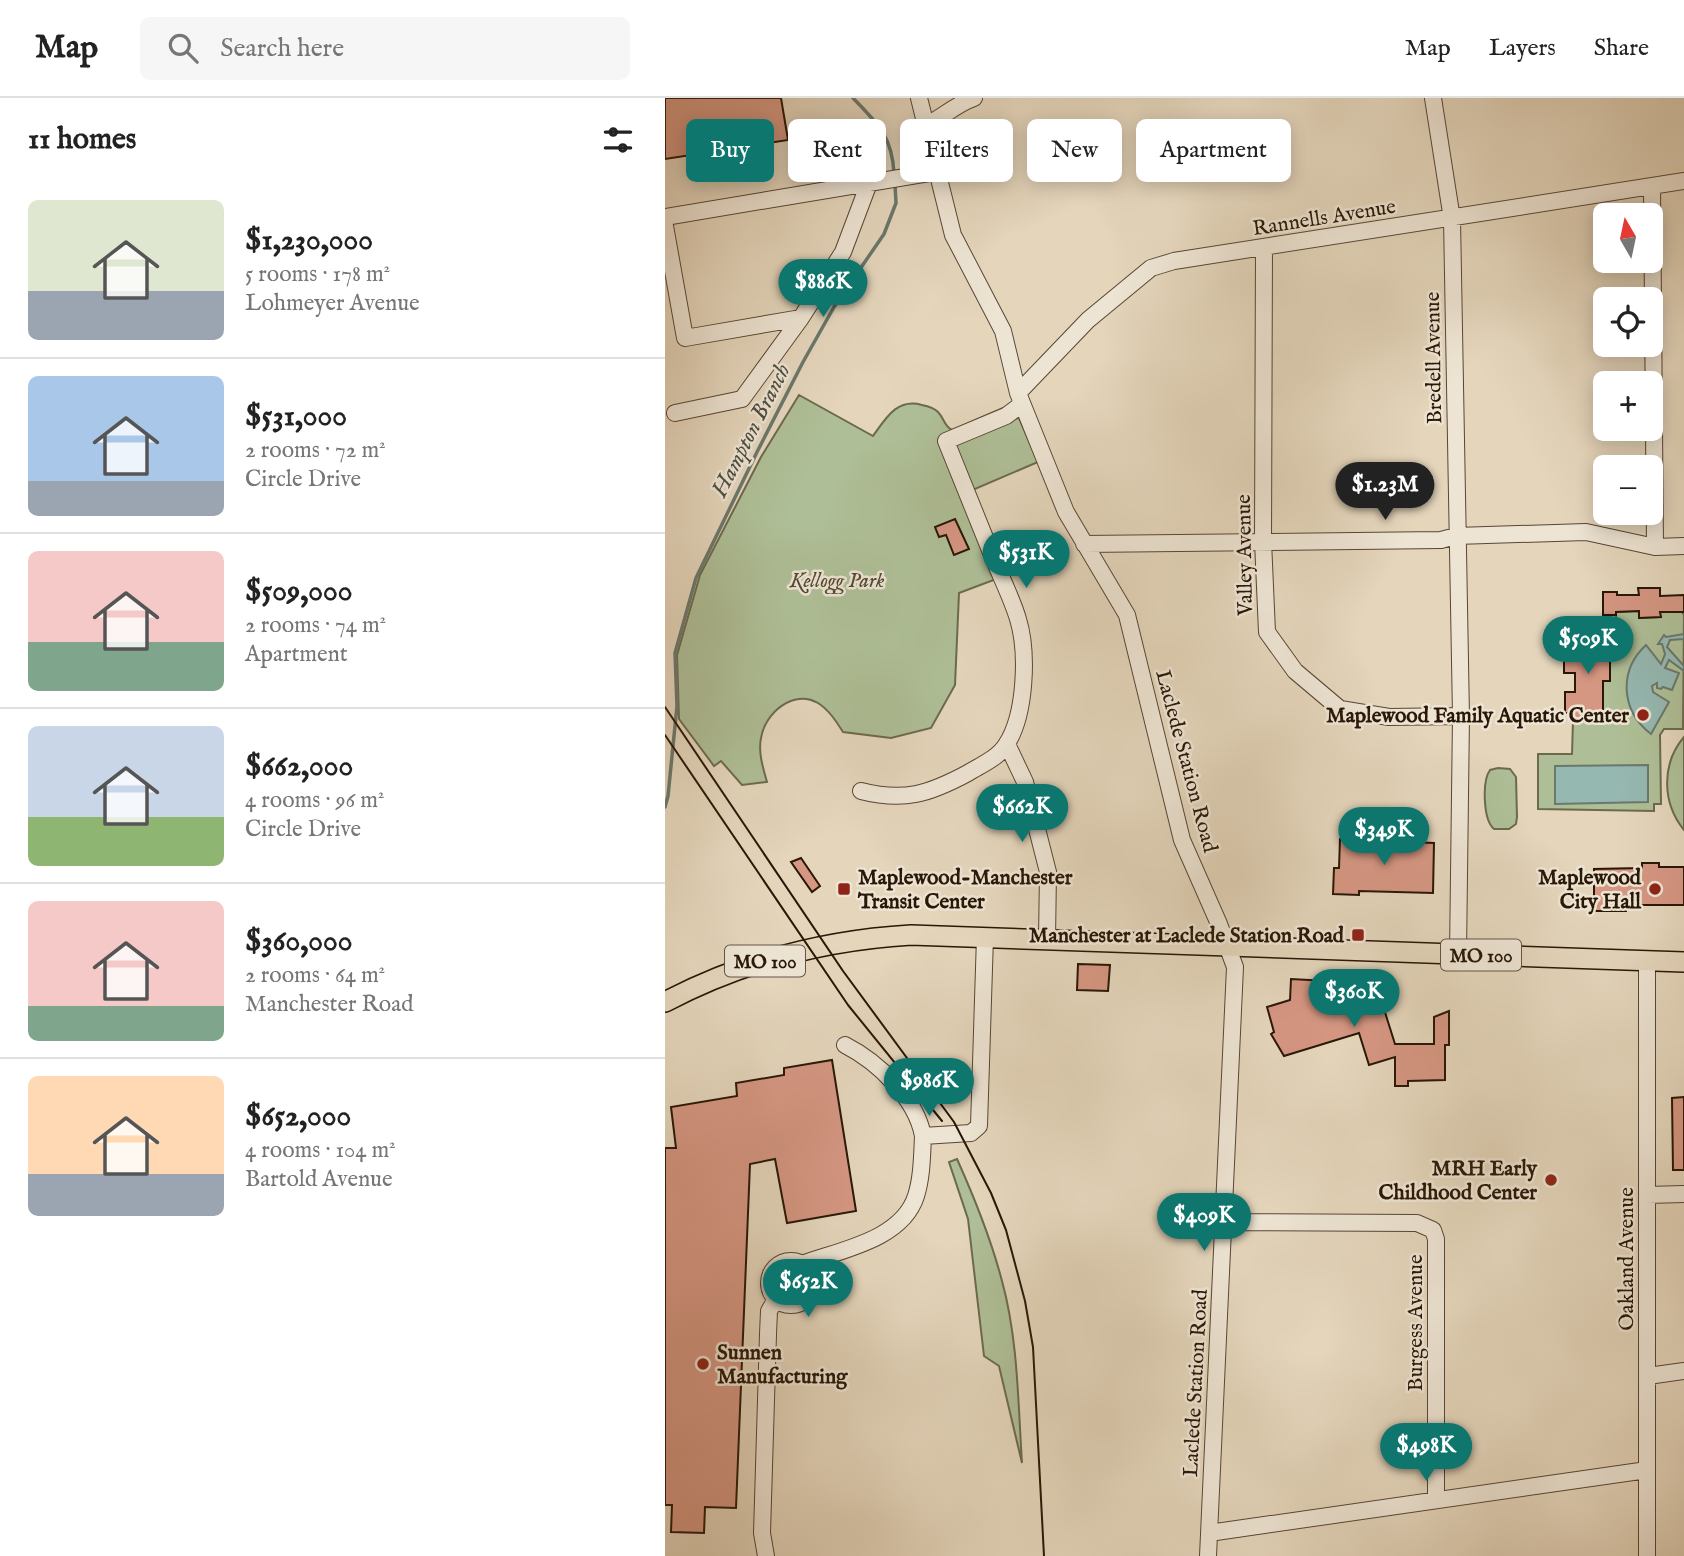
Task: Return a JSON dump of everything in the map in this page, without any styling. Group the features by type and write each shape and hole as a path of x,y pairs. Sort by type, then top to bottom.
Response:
{"main road":[{"name":"MO 100","path":"665,1002 744,968 830,944 911,935 1684,962"}],"street":[{"name":"Laclede Station Road","path":"919,98 924,119"},
{"path":"939,119 963,101 974,98"},
{"name":"Bredell Avenue","path":"1433,98 1452,219 1461,716 1458,954"},
{"path":"665,217 900,178"},
{"name":"Rannells Avenue","path":"1007,744 1018,712 1025,671 1019,621 946,441 1006,416 1088,320 1151,268 1174,261 1684,181"},
{"name":"Laclede Station Road","path":"938,182 953,235 1003,331 1020,399 1066,512 1127,615 1182,840 1235,967 1208,1556"},
{"path":"675,414 742,399 801,318 843,252 869,183"},
{"path":"1651,187 1654,547"},
{"path":"665,226 685,338 801,318"},
{"name":"Valley Avenue","path":"1264,248 1262,541 1267,632 1295,671 1340,709 1389,717 1461,716"},
{"path":"1084,544 1441,540 1456,537 1586,532 1654,547 1684,546"},
{"path":"861,792 904,797 927,793 983,764 1007,744 1025,782 1048,872 1047,939"},
{"path":"923,1136 971,1133 979,1126 985,937"},
{"name":"Oakland Avenue","path":"1647,961 1647,1556"},
{"path":"802,1264 883,1235 897,1224 915,1198 923,1136 917,1115 872,1061 845,1045"},
{"path":"1647,1195 1684,1195"},
{"name":"Burgess Avenue","path":"1224,1222 1417,1223 1433,1230 1436,1238 1436,1500"},
{"path":"788,1261 807,1268 813,1280 813,1287 807,1298 788,1305 776,1299 769,1287 771,1273 781,1263 788,1261"},
{"path":"766,1556 762,1533 767,1357 769,1311 776,1299"},
{"path":"1648,1376 1684,1371"},
{"path":"1209,1533 1647,1470"}],"green space":[{"name":"Kellogg Park","path":"799,395 873,436 893,411 906,404 922,405 935,410 952,430 1003,408 1012,419 1019,418 1038,462 963,494 999,578 959,593 955,685 931,728 891,738 843,732 829,712 818,703 809,699 790,701 774,712 761,738 761,760 767,782 742,785 721,761 714,766 679,719 677,655 700,575 761,457"},
{"name":"Maplewood Family Aquatic Center","path":"1639,611 1640,618 1660,617 1660,612 1682,612 1684,615 1683,729 1664,729 1660,735 1661,804 1654,804 1654,811 1538,809 1538,754 1572,754 1573,721 1603,721 1603,681 1610,681 1610,642 1601,641 1601,630 1616,617 1616,612"},
{"path":"1684,737 1684,830 1671,808 1667,784 1671,759"},
{"path":"1510,769 1516,777 1517,817 1516,824 1509,829 1494,829 1486,809 1487,775 1490,770"},
{"path":"957,1159 988,1234 1007,1303 1016,1371 1022,1463 999,1366 984,1356 968,1219 949,1162"}],"water":[{"path":"1684,634 1684,639 1670,640 1667,647 1684,666 1684,671 1669,660 1665,668 1679,673 1672,690 1657,688 1657,683 1652,686 1653,692 1669,702 1651,734 1641,725 1629,703 1627,679 1637,655 1646,645 1661,664 1665,654 1662,644 1658,644 1664,635"},
{"path":"1648,765 1648,802 1555,804 1555,766"}],"building":[{"path":"665,98 781,98 788,140 774,142 774,119 686,119 686,156 665,159"},
{"path":"955,519 969,549 954,555 946,535 939,537 935,527"},
{"path":"1638,588 1660,588 1660,596 1684,595 1684,612 1660,612 1661,617 1639,618 1639,611 1603,615 1603,592 1639,595"},
{"path":"1575,630 1601,630 1601,641 1610,641 1610,681 1603,681 1603,721 1573,721 1573,713 1565,713 1565,692 1575,692 1575,673 1564,673 1564,652 1575,652"},
{"path":"1400,834 1411,835 1411,842 1434,843 1433,893 1359,891 1359,895 1333,894 1334,868 1339,868 1340,839 1400,841"},
{"path":"801,858 820,886 812,892 791,862"},
{"path":"1642,863 1659,863 1659,867 1684,867 1684,905 1626,905 1626,911 1594,911 1594,869 1642,868"},
{"path":"1078,964 1110,965 1108,991 1077,990"},
{"path":"1291,979 1345,982 1350,998 1378,990 1395,1044 1434,1044 1434,1017 1449,1011 1445,1080 1408,1081 1408,1086 1395,1086 1395,1057 1369,1065 1359,1033 1284,1056 1271,1034 1274,1032 1267,1007 1290,1000"},
{"name":"Sunnen Manufacturing","path":"832,1060 856,1211 787,1223 775,1159 750,1164 736,1508 705,1507 704,1533 671,1532 672,1505 665,1505 665,1148 676,1148 671,1107 737,1096 736,1083 784,1075 784,1068"},
{"path":"1684,1097 1684,1170 1673,1170 1672,1098"}],"waterway":[{"name":"Hampton Branch","path":"853,98 870,115 887,140 894,173"},
{"name":"Hampton Branch","path":"665,807 677,706 675,653 696,578 803,362 834,307 884,234 896,203 895,184"}],"tram line":[{"path":"665,707 843,971 954,1122 991,1193 1006,1230 1025,1301 1033,1347 1044,1556"},
{"path":"665,735 848,1005 942,1121"}],"place":[{"name":"Maplewood Family Aquatic Center","path":"1643,715"},
{"name":"Maplewood-Manchester Transit Center","path":"844,889"},
{"name":"Maplewood City Hall","path":"1655,889"},
{"name":"Manchester at Laclede Station Road","path":"1358,935"},
{"name":"MRH Early Childhood Center","path":"1551,1180"},
{"name":"Sunnen Manufacturing","path":"703,1364"}]}
